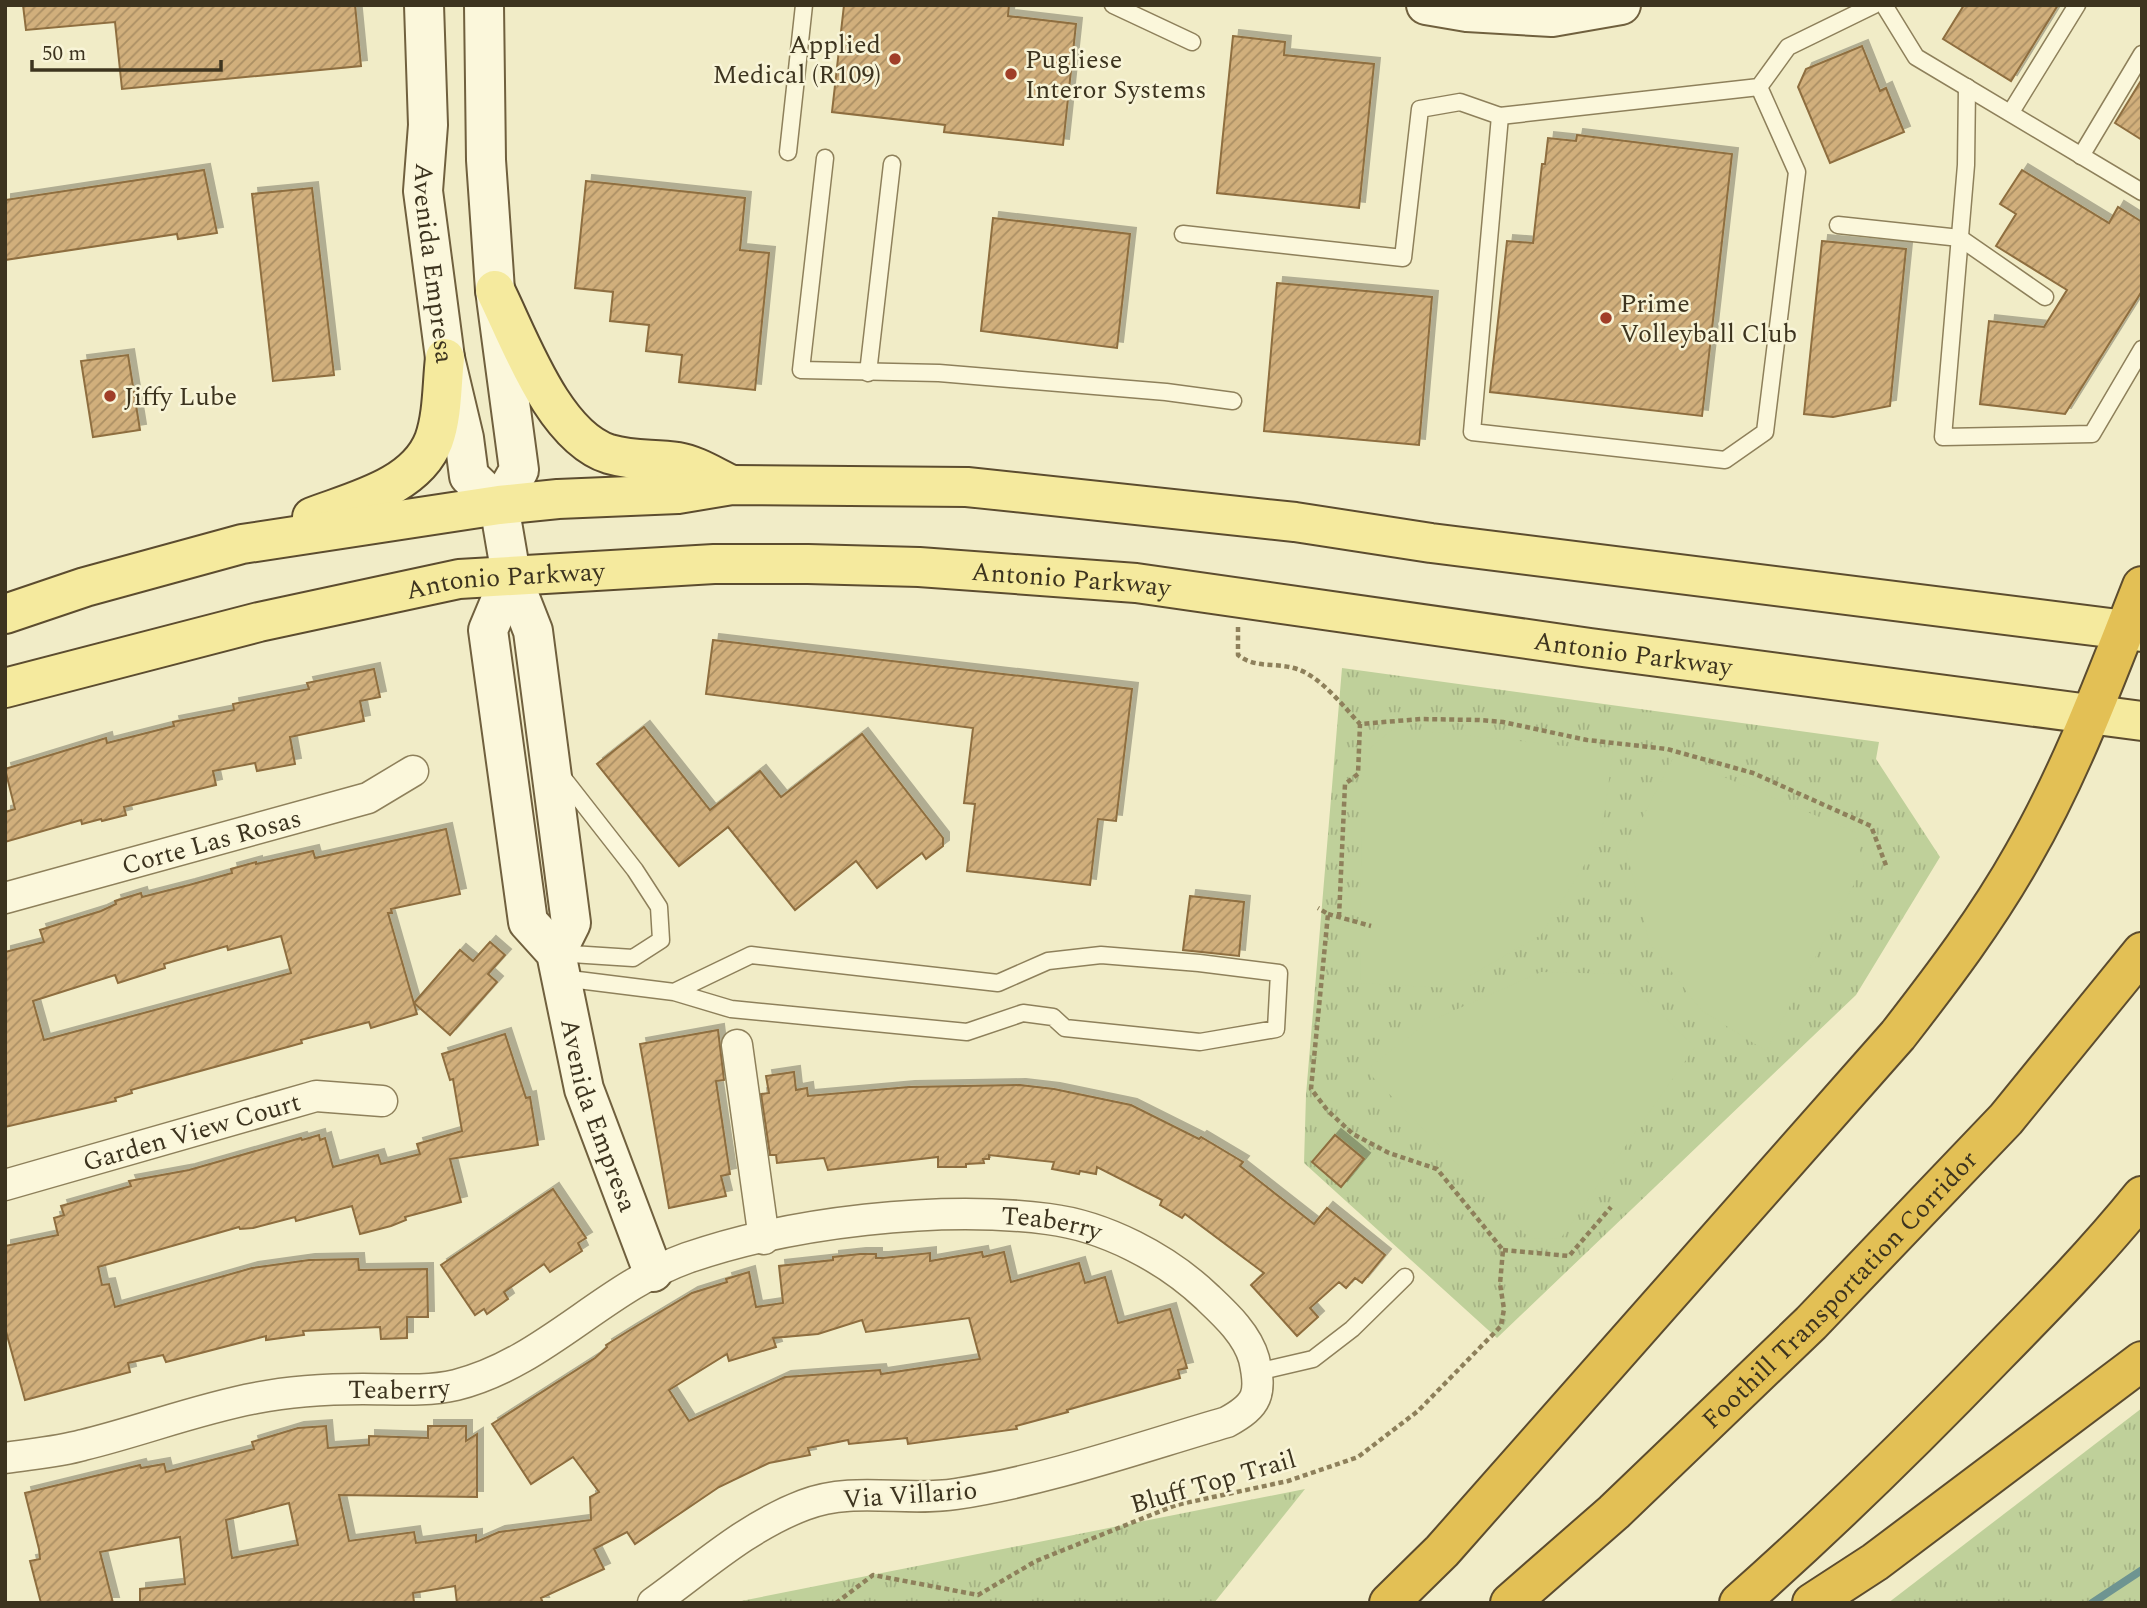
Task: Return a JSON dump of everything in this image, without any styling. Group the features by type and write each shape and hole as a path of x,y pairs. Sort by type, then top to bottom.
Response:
{"highway":[{"path":"1389,1603 1442,1551 1898,1035 1963,953 2023,855 2133,631 2142,586"},
{"name":"Foothill Transportation Corridor","path":"1510,1603 1614,1511 1811,1323 2006,1119 2142,952"},
{"path":"1739,1603 1802,1547 1954,1398 2094,1254 2142,1196"},
{"path":"1812,1603 1875,1562 2142,1361"}],"main road":[{"path":"495,290 539,387 570,426 594,446 637,462 679,462 732,485"},
{"path":"5,614 85,587 242,544 375,494 403,478 434,441 445,358"},
{"path":"242,544 499,505 678,494 732,485 967,487 1295,522 1431,543 2133,631"},
{"name":"Antonio Parkway","path":"5,688 271,619 408,589 511,575 715,564 919,566 1136,583 1241,596 1590,648 2142,721"}],"street":[{"name":"Avenida Empresa","path":"424,5 428,125 423,191 445,358 464,438 469,476 499,505 519,470 495,290 485,133 484,5"},
{"path":"1426,5 1467,12 1552,17 1621,5"},
{"path":"499,505 511,575 533,631 551,762 571,923 558,965"},
{"name":"Avenida Empresa","path":"511,575 488,630 528,922 558,965 584,1089 653,1272"},
{"name":"Corte Las Rosas","path":"5,898 368,797 413,771"},
{"path":"737,1045 764,1239"},
{"name":"Garden View Court","path":"5,1185 316,1096 382,1101"},
{"name":"Teaberry","path":"5,1458 80,1446 255,1398 306,1391 419,1390 455,1385 495,1371 536,1352 653,1272 689,1258 764,1239 890,1217 976,1215 1051,1219 1111,1236 1153,1257 1194,1284 1230,1319 1252,1351 1257,1383"},
{"name":"Via Villario","path":"653,1603 705,1561 748,1534 805,1505 855,1494 951,1495 1003,1487 1227,1422 1250,1410 1257,1383"}],"lane":[{"path":"788,152 804,5"},
{"path":"1112,5 1192,42"},
{"path":"1183,234 1403,258 1420,109 1460,102 1500,116 1759,87 1788,47 1874,5"},
{"path":"1884,5 1916,57 2142,192"},
{"path":"2011,113 2077,5"},
{"path":"2081,156 2142,54"},
{"path":"1500,116 1472,432 1725,460 1765,432 1797,172 1759,87"},
{"path":"1967,87 1966,165 1944,437 2092,434 2142,349"},
{"path":"824,158 802,370 939,373 1167,391 1233,401"},
{"path":"868,373 892,164"},
{"path":"1838,225 1960,238 2045,297"},
{"path":"551,762 635,870 659,907 661,940 633,958 558,965"},
{"path":"558,965 674,992 731,1009 967,1032 1023,1013 1054,1017 1065,1028 1200,1042 1276,1029 1279,973 1101,955 1048,961 998,983 917,976 796,957 751,955 674,992"},
{"path":"1257,1383 1313,1359 1352,1329 1405,1277"}],"path":[{"path":"1241,596 1238,655 1248,663 1297,670 1342,705 1360,724 1357,774 1346,784 1339,917"},
{"path":"1360,724 1421,719 1490,721 1575,738 1667,749 1753,774 1871,826 1887,868"},
{"path":"1318,908 1328,914 1371,926"},
{"path":"1328,914 1311,1089 1328,1111 1353,1134 1389,1153 1437,1169 1503,1250 1569,1256 1611,1207"},
{"name":"Bluff Top Trail","path":"836,1603 873,1574 978,1595 1036,1561 1176,1505 1288,1481 1358,1457 1418,1411 1501,1326 1504,1309 1500,1284 1503,1250"}],"green space":[{"path":"1342,668 1879,742 1876,759 1940,857 1856,995 1497,1338 1304,1163 1306,1095"},
{"path":"1394,728 1613,751 1601,838 1541,935 1448,988 1360,983 1362,755"},
{"path":"1674,756 1855,832 1864,865 1766,1051 1701,1010 1649,942 1626,850"},
{"path":"1541,972 1620,974 1695,1047 1561,1238 1530,1239 1366,1070 1428,1022"},
{"path":"2142,1408 2142,1603 1888,1603"},
{"path":"1305,1489 1214,1603 731,1603"}],"building":[{"path":"23,5 355,5 361,66 122,89 115,22 26,30"},
{"path":"844,5 1009,5 1008,16 1076,24 1063,145 944,132 945,125 832,112"},
{"path":"1964,5 2058,5 2011,81 1943,39"},
{"path":"1233,36 1285,42 1284,55 1374,64 1359,208 1217,193"},
{"path":"1862,46 1880,91 1886,88 1904,132 1830,163 1798,87 1806,69"},
{"path":"2142,79 2142,140 2115,123"},
{"name":"Prime Volleyball Club","path":"1577,135 1732,154 1702,416 1490,392 1507,241 1533,243 1542,164 1545,164 1548,138 1576,141"},
{"path":"204,170 217,233 178,239 177,234 5,260 5,200"},
{"path":"2022,170 2109,223 2118,207 2142,222 2142,291 2065,414 1980,404 1989,321 2044,327 2067,290 1996,246 2016,214 2000,204"},
{"path":"586,181 745,198 740,250 769,253 755,390 679,382 682,355 646,351 649,325 610,321 613,292 575,288"},
{"path":"312,188 334,375 273,381 252,194"},
{"path":"993,218 1130,234 1117,348 981,331"},
{"path":"1822,241 1906,249 1890,406 1833,417 1804,414"},
{"path":"1277,283 1432,297 1419,445 1264,431"},
{"name":"Jiffy Lube","path":"128,355 140,430 93,437 81,361"},
{"path":"713,640 1132,689 1116,821 1098,819 1090,885 967,871 975,804 964,803 973,728 706,694"},
{"path":"374,669 380,697 360,701 364,721 290,737 295,764 257,771 255,763 213,771 216,785 124,807 126,815 82,824 81,820 5,842 5,812 15,809 5,769 106,738 107,743 174,726 173,722 234,710 233,704 309,689 307,683"},
{"path":"644,727 710,810 760,771 781,797 862,734 943,838 943,846 926,859 922,853 877,888 856,861 795,910 728,827 679,866 597,764"},
{"path":"446,829 460,894 391,909 392,913 388,913 417,1014 371,1028 369,1022 301,1040 302,1043 131,1090 132,1093 115,1098 116,1101 5,1127 5,952 44,942 40,930 101,911 116,904 115,901 141,893 142,897 189,885 232,873 231,869 256,862 313,851 315,858","holes":["281,936 291,973 44,1040 33,1001 115,975 118,983 165,968 164,964 227,946 228,950"]},
{"path":"1190,896 1244,902 1239,956 1183,950"},
{"path":"490,942 505,955 488,974 497,982 450,1035 414,1003 460,950 473,961"},
{"path":"718,1030 724,1080 716,1081 730,1174 721,1176 726,1196 669,1208 640,1044"},
{"path":"505,1034 526,1098 530,1097 538,1145 450,1159 461,1202 405,1217 406,1220 391,1226 360,1234 352,1206 296,1221 295,1217 253,1228 239,1227 98,1267 102,1285 109,1284 115,1307 252,1268 309,1260 358,1259 359,1270 427,1269 428,1317 407,1317 407,1338 381,1339 380,1327 303,1331 304,1335 266,1340 266,1336 166,1362 163,1355 128,1363 130,1372 25,1400 5,1328 5,1246 58,1235 54,1218 64,1215 61,1206 131,1186 129,1181 189,1170 301,1138 302,1140 319,1135 320,1140 325,1138 333,1167 378,1155 381,1164 420,1154 417,1144 462,1131 453,1079 450,1080 442,1054"},
{"path":"794,1072 796,1090 807,1088 808,1096 909,1087 1020,1085 1131,1105 1199,1139 1201,1137 1243,1162 1240,1166 1314,1224 1327,1208 1385,1255 1362,1283 1355,1278 1346,1288 1339,1282 1310,1308 1318,1317 1297,1336 1251,1285 1264,1273 1185,1214 1182,1218 1160,1205 1162,1200 1097,1167 1096,1174 1080,1171 1079,1174 1052,1169 1054,1162 989,1155 989,1159 983,1159 984,1163 966,1164 966,1167 938,1167 938,1157 828,1170 824,1158 777,1163 776,1155 770,1155 761,1094 769,1093 766,1076"},
{"path":"1335,1135 1364,1159 1341,1187 1312,1162"},
{"path":"553,1189 586,1238 578,1243 582,1251 550,1272 544,1264 504,1292 508,1299 487,1314 484,1309 475,1315 441,1265"},
{"path":"982,1252 983,1257 1004,1252 1011,1282 1079,1263 1085,1283 1105,1277 1118,1323 1170,1309 1187,1368 1178,1370 1180,1378 1067,1410 1068,1412 1016,1426 1017,1429 908,1444 907,1438 849,1444 848,1440 808,1448 810,1455 769,1463 719,1487 635,1544 627,1532 594,1549 604,1569 541,1598 543,1603 457,1603 455,1586 413,1593 414,1603 140,1603 140,1589 185,1584 180,1537 100,1552 113,1603 41,1603 30,1561 40,1559 39,1549 25,1493 140,1465 141,1468 164,1464 166,1472 254,1449 252,1442 298,1428 326,1426 328,1448 369,1445 369,1436 428,1438 428,1426 466,1426 466,1441 477,1434 477,1497 339,1495 349,1541 414,1532 416,1543 476,1535 476,1542 499,1532 591,1520 590,1497 599,1492 573,1457 531,1484 492,1424 595,1358 606,1345 630,1330 692,1293 727,1282 726,1279 749,1272 756,1307 783,1303 779,1266 860,1254 876,1254 876,1258 883,1258 930,1253 930,1261","holes":["969,1318 980,1359 881,1374 880,1370 785,1377 689,1421 669,1390 727,1354 729,1361 776,1347 773,1338 818,1334 862,1320 866,1332","289,1503 298,1545 232,1558 226,1520"]}],"waterway":[{"path":"2092,1603 2142,1570"}],"place":[{"name":"Applied Medical (R109)","path":"895,59"},
{"name":"Pugliese Interor Systems","path":"1011,74"},
{"name":"Prime Volleyball Club","path":"1606,318"},
{"name":"Jiffy Lube","path":"110,396"}]}
